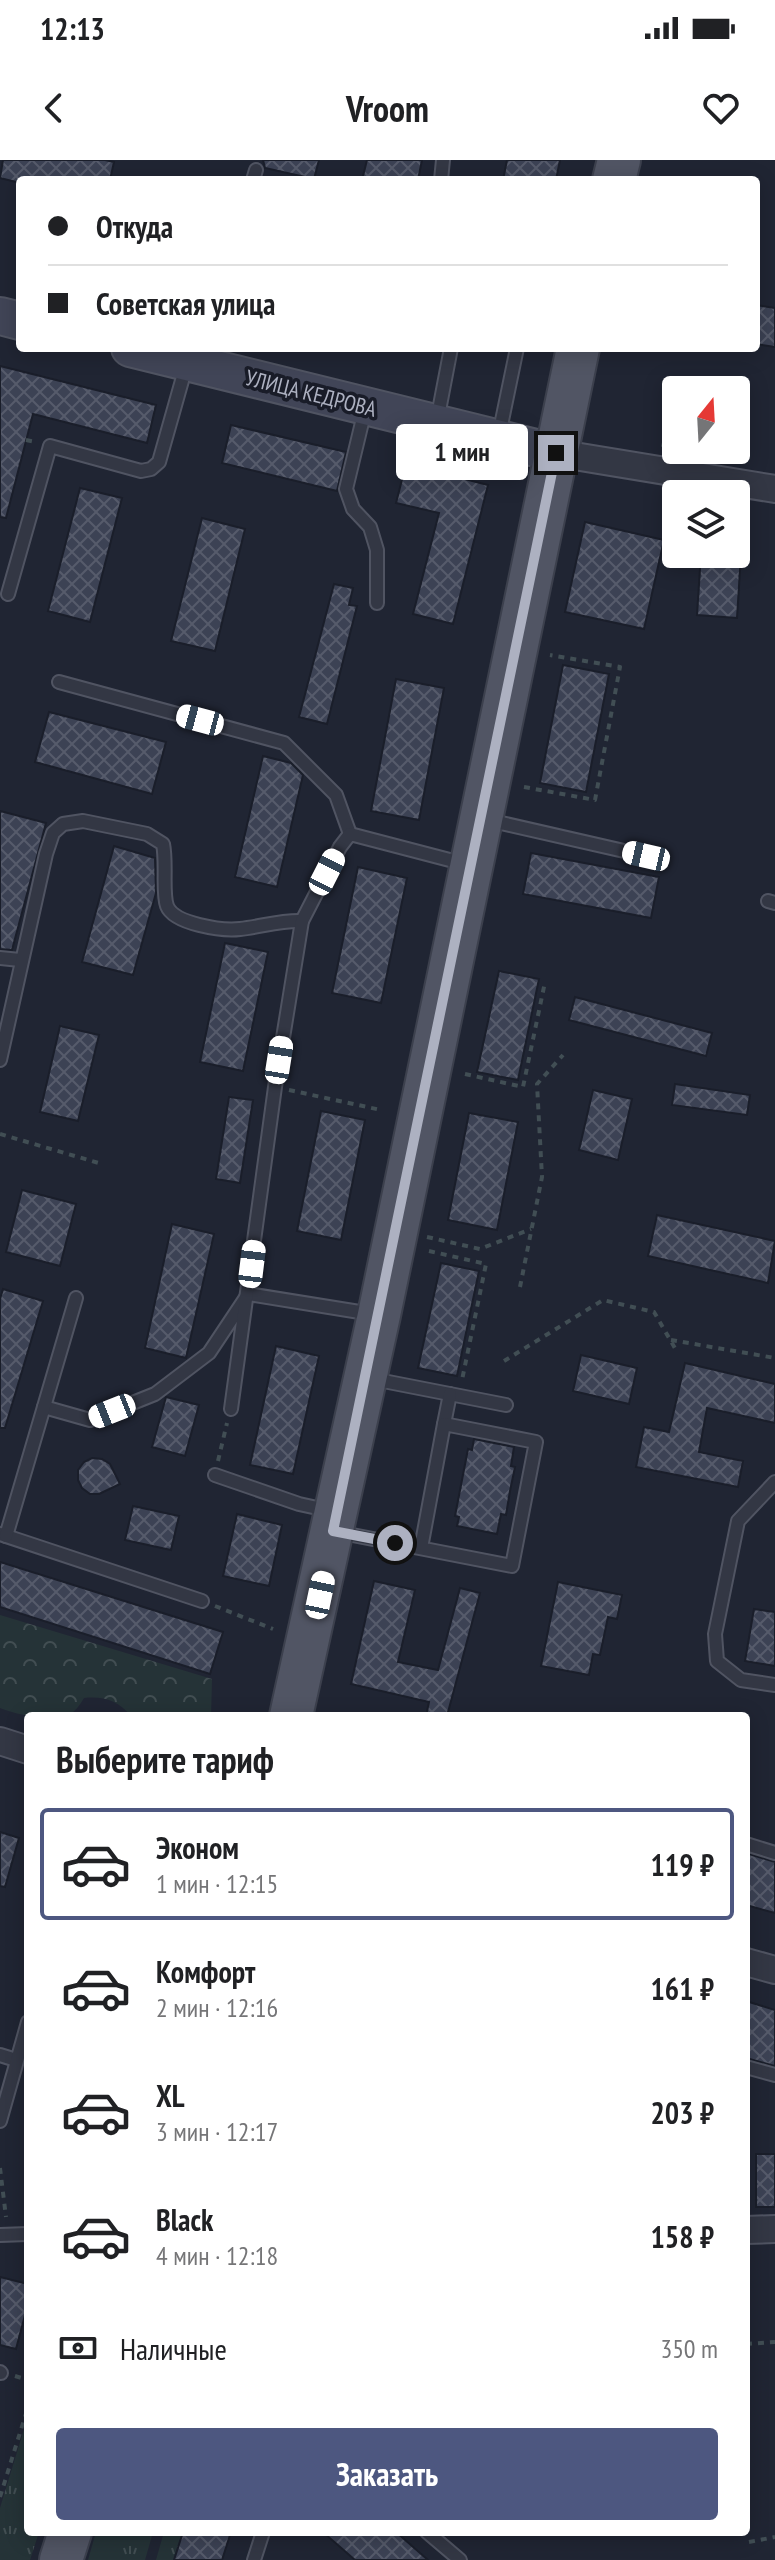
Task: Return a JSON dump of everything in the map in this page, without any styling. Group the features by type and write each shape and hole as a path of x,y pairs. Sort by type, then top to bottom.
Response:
{"main road":[{"name":"УЛИЦА КЕДРОВА","path":"165,352 200,356 366,406 556,453"},
{"path":"292,1712 379,1315 413,1241 472,865 577,352"},
{"path":"61,2560 69,2536"}],"street":[{"name":"УЛИЦА КЕДРОВА","path":"556,453 775,488"},
{"path":"0,1741 24,1749"},
{"path":"750,1963 775,1970"},
{"path":"750,2230 775,2229"}],"lane":[{"path":"436,424 450,352"},
{"path":"498,439 516,352"},
{"path":"8,594 50,446 141,471 151,469 159,462 183,377 200,356"},
{"path":"366,406 346,489 353,509 370,527 377,550 377,603"},
{"path":"59,682 284,743 336,795 350,834"},
{"path":"481,818 646,856"},
{"path":"0,1060 20,960 53,833 63,824 83,821 147,834 163,844 167,861 165,902 171,914 187,922 237,930 285,920 302,921"},
{"path":"350,834 472,865"},
{"path":"231,1409 275,1087 302,921 340,847 350,834"},
{"path":"0,958 20,960"},
{"path":"248,1294 379,1315"},
{"path":"44,1407 90,1420 155,1394 209,1353 248,1294"},
{"path":"76,1298 3,1535 202,1601"},
{"path":"366,1378 506,1405"},
{"path":"421,1548 444,1424 454,1395"},
{"path":"215,1475 299,1504 336,1522 421,1548 512,1566 536,1442 444,1424"},
{"path":"775,1482 738,1521 715,1634 717,1661 741,1680 775,1685"},
{"path":"750,1845 775,1853"},
{"path":"0,2121 24,2035"},
{"path":"0,2055 16,2060"},
{"path":"750,2068 775,2075"},
{"path":"4,2235 24,2234"},
{"path":"254,2560 262,2536"},
{"path":"432,2536 460,2560"}],"path":[{"path":"524,787 595,800 620,667 550,655"},
{"path":"465,1074 523,1087 545,982"},
{"path":"520,1287 542,1177 537,1084 563,1055"},
{"path":"275,1087 381,1110"},
{"path":"0,1134 102,1164"},
{"path":"413,1241 480,1249 531,1229"},
{"path":"413,1241 486,1264 454,1395"},
{"path":"504,1361 603,1300 654,1312 676,1350"},
{"path":"671,1340 775,1358"},
{"path":"215,1475 231,1409"},
{"path":"202,1601 273,1629"},
{"path":"0,2168 4,2235"},
{"path":"750,2344 775,2342"},
{"path":"0,2497 24,2420"},
{"path":"749,2542 775,2537"}],"green space":[{"path":"0,1615 212,1679 211,1712 127,1712 110,1700 98,1698 84,1698 72,1712 24,1712 24,1715 0,1708"},
{"path":"24,2429 24,2536 38,2536 30,2560 0,2560 0,2508"},
{"path":"95,2536 152,2536 145,2560 88,2560"},
{"path":"163,2536 182,2536 174,2560 156,2560"}],"building":[{"path":"3,160 114,162 111,176 16,176 16,182 0,178"},
{"path":"263,160 319,160 315,176 265,168"},
{"path":"367,160 422,160 419,176 363,176"},
{"path":"507,160 560,160 557,176 504,176"},
{"path":"760,306 775,308 775,347 760,345"},
{"path":"0,366 156,405 147,443 33,414 6,518 0,517"},
{"path":"231,425 346,452 337,491 222,463"},
{"path":"406,464 488,485 453,624 413,614 439,513 396,503"},
{"path":"80,488 122,498 90,622 48,611"},
{"path":"202,518 245,529 215,651 171,641"},
{"path":"585,522 662,540 644,629 565,612"},
{"path":"700,568 740,568 737,618 697,615"},
{"path":"334,584 353,588 349,605 357,606 327,724 299,717"},
{"path":"563,665 609,674 586,792 540,783"},
{"path":"396,679 444,688 419,820 371,811"},
{"path":"49,712 166,742 152,794 35,762"},
{"path":"263,756 291,763 303,775 277,887 235,877"},
{"path":"0,811 46,823 12,950 0,949"},
{"path":"114,846 155,858 156,893 133,975 82,962"},
{"path":"531,853 659,877 651,918 523,894"},
{"path":"358,867 407,878 381,1003 332,993"},
{"path":"225,943 268,952 243,1071 200,1062"},
{"path":"499,971 539,979 518,1080 477,1072"},
{"path":"575,997 712,1033 706,1056 569,1020"},
{"path":"60,1026 99,1035 78,1121 40,1112"},
{"path":"675,1084 750,1095 747,1115 672,1105"},
{"path":"593,1090 632,1099 618,1160 579,1150"},
{"path":"229,1097 253,1100 240,1183 216,1179"},
{"path":"321,1111 365,1120 341,1240 297,1231"},
{"path":"469,1113 518,1122 497,1230 448,1220"},
{"path":"22,1190 76,1204 60,1266 6,1252"},
{"path":"657,1215 775,1241 768,1283 648,1256"},
{"path":"172,1224 214,1234 186,1358 145,1348"},
{"path":"441,1263 479,1271 457,1376 418,1368"},
{"path":"3,1289 43,1301 5,1428 0,1428 0,1299"},
{"path":"276,1346 319,1356 293,1474 250,1465"},
{"path":"581,1355 637,1368 629,1404 573,1391"},
{"path":"685,1363 775,1384 775,1423 707,1408 699,1452 743,1461 738,1487 636,1467 644,1427 669,1432"},
{"path":"166,1397 199,1405 185,1456 152,1447"},
{"path":"474,1439 514,1447 511,1466 515,1467 506,1515 501,1514 497,1534 457,1526 459,1517 455,1516 468,1449 472,1450"},
{"path":"92,1458 110,1464 120,1484 99,1494 90,1494 82,1488 78,1470"},
{"path":"133,1506 179,1516 171,1550 125,1540"},
{"path":"237,1514 282,1525 269,1586 223,1576"},
{"path":"0,1562 223,1632 210,1674 0,1607"},
{"path":"374,1581 415,1590 398,1662 438,1670 460,1588 480,1593 448,1712 427,1712 429,1702 351,1684"},
{"path":"558,1582 622,1595 617,1619 608,1617 600,1655 593,1654 589,1675 541,1666"},
{"path":"754,1609 775,1612 775,1666 745,1661"},
{"path":"0,1832 19,1838 5,1887 0,1886"},
{"path":"750,1854 775,1862 775,1913 750,1906"},
{"path":"750,2002 775,2010 775,2066 750,2059"},
{"path":"756,2154 775,2154 775,2207 756,2207"},
{"path":"0,2277 24,2283 24,2319 16,2349 0,2345"},
{"path":"182,2536 230,2536 222,2560 174,2560"},
{"path":"328,2536 401,2536 428,2560 355,2560"}],"route":[{"path":"395,1543 333,1531 556,453"}]}
